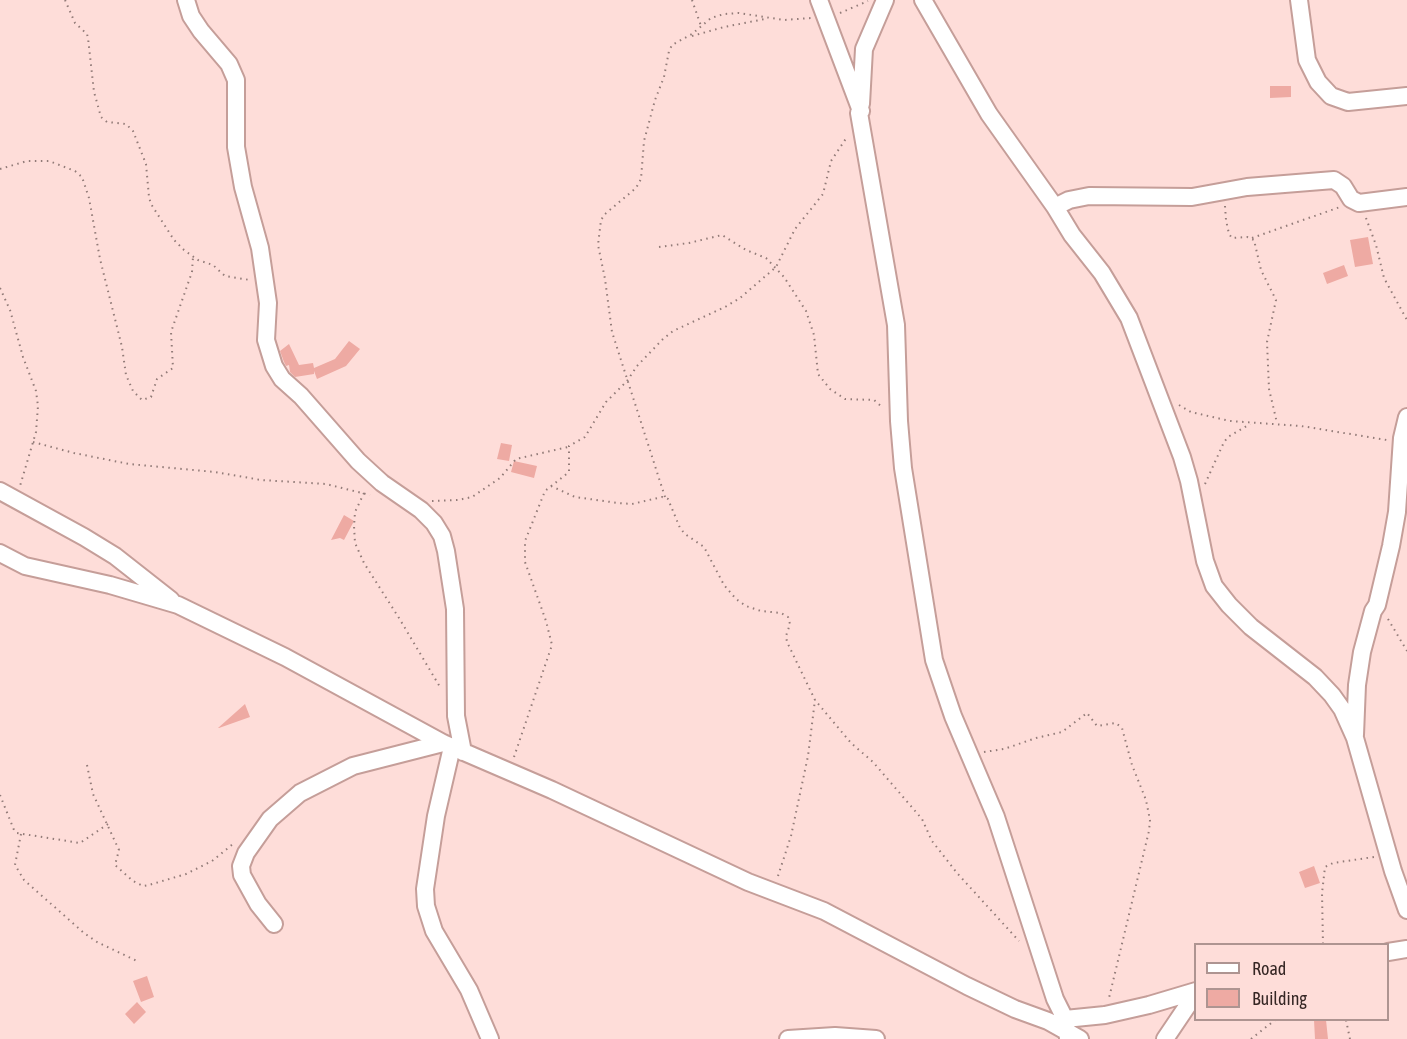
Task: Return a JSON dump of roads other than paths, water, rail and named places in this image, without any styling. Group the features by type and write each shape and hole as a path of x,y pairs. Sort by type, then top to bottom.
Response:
{"street":[{"path":"186,0 191,16 201,31 234,71 236,147 243,187 260,248 268,303 266,340 274,366 278,374 301,396 357,461 382,483 413,503 434,523 442,536 455,609 456,716 453,747 436,816 425,890 426,906 434,931 470,990 490,1039"},
{"path":"819,0 861,116 896,325 899,421 905,479 934,660 953,716 996,817 1055,999 1070,1032"},
{"path":"861,116 864,49 885,0"},
{"path":"923,0 973,90 1072,235 1102,273 1129,318 1182,457 1205,561 1214,586 1251,627 1315,677 1342,709 1355,738 1407,910"},
{"path":"1299,0 1307,60 1318,82 1330,96 1348,102 1407,96"},
{"path":"1055,207 1069,200 1089,196 1192,197 1226,190 1334,180 1343,186 1351,199 1362,202 1407,197"},
{"path":"1355,738 1357,685 1362,652 1373,611 1377,605 1397,512 1407,417"},
{"path":"0,491 115,556 178,605"},
{"path":"0,553 25,566 110,585 178,605 285,657 453,747 748,882 824,911 967,986 1070,1032 1105,1015 1194,993"},
{"path":"274,924 258,904 242,874 241,866 246,853 270,819 300,793 353,766 453,747"},
{"path":"1389,952 1407,949"},
{"path":"1165,1039 1194,995"},
{"path":"788,1039 835,1036 876,1039"}]}
